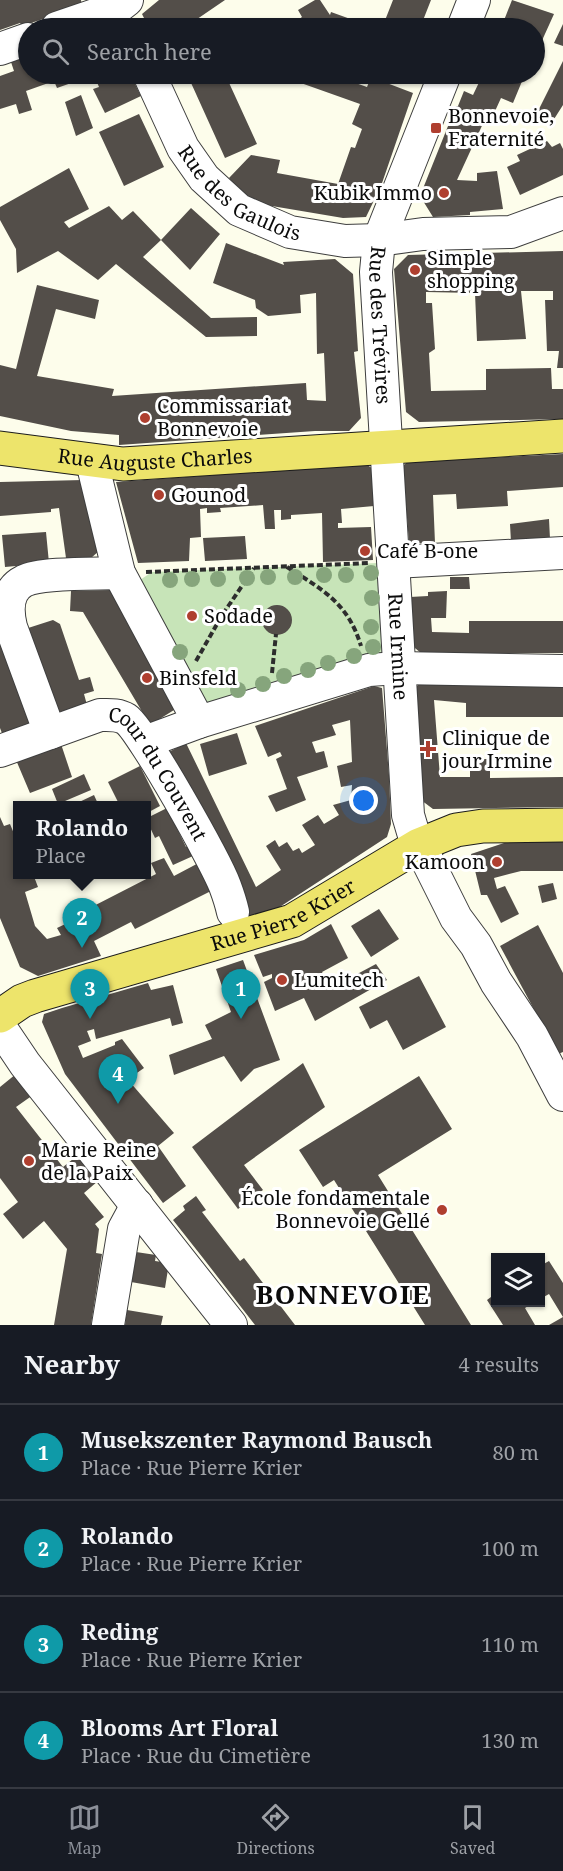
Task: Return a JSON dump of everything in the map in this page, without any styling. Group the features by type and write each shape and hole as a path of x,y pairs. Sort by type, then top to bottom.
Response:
{"main road":[{"name":"Rue Auguste Charles","path":"0,448 93,462 123,464 563,436"},
{"name":"Rue Pierre Krier","path":"0,1016 35,996 292,921 419,846 456,830 483,826 563,825"}],"street":[{"path":"467,18 474,0"},
{"path":"91,18 122,9"},
{"path":"0,49 18,43"},
{"name":"Rue des Gaulois","path":"154,84 183,148 204,178 239,210 290,232 345,241 379,240 423,234 511,232 563,213"},
{"name":"Rue des Trévires","path":"387,446 376,272 379,240 442,84"},
{"name":"Rue Irmine","path":"387,446 394,562 383,669 408,815 419,846 456,918 476,945 496,982 532,1036 563,1095"},
{"path":"93,462 119,573 199,722"},
{"path":"394,562 563,553"},
{"path":"50,733 10,627 6,610 11,593 24,581 41,577 119,573"},
{"path":"145,742 199,722 383,669 563,671"},
{"name":"Cour du Couvent","path":"0,751 100,715 114,714 128,720 145,742 211,856 225,885 233,912"},
{"path":"0,1027 25,1064 231,1325"},
{"path":"108,1325 124,1229 137,1205"}],"path":[{"path":"119,573 394,562"},
{"path":"286,566 325,591 342,607 383,669"},
{"path":"188,658 193,668 220,617 255,568"},
{"path":"149,582 152,572"},
{"path":"272,675 276,634"}],"green space":[{"path":"378,563 383,649 381,654 214,705 203,701 140,580 152,572"}],"building":[{"path":"0,0 81,0 82,6 46,18 18,18 18,24 0,30"},
{"path":"159,0 225,0 199,18 144,18 142,14"},
{"path":"315,0 320,0 330,15 331,12 348,18 301,18 298,10"},
{"path":"393,0 431,0 424,18 386,18"},
{"path":"512,0 554,14 545,34 545,18 505,18"},
{"path":"563,24 563,46 554,43"},
{"path":"18,60 18,84 46,84 26,91 32,110 19,114 16,104 0,109 0,76 14,71 11,62"},
{"path":"563,61 563,105 549,127 537,113"},
{"path":"55,84 68,84 57,88"},
{"path":"98,84 135,84 141,96 105,113 93,89 99,87"},
{"path":"192,84 230,84 257,144 225,158"},
{"path":"304,84 358,84 367,87 368,84 389,84 413,93 381,186 366,217 343,218 248,202 229,178 251,155 280,160 277,173 338,184 351,147 355,148 362,129 352,124 360,104"},
{"path":"478,84 521,84 513,103 501,98 491,120 486,117 457,180 477,181 477,173 497,171 503,209 470,212 470,215 433,217 420,196 456,106 464,91 473,95"},
{"path":"81,95 93,128 76,136 65,102"},
{"path":"139,114 164,167 124,186 99,132"},
{"path":"547,141 552,147 560,143 563,149 563,175 520,195 507,167 520,161 517,155"},
{"path":"69,168 89,209 64,222 69,228 109,206 122,220 133,211 161,240 143,257 211,318 257,317 257,336 206,337 116,264 98,280 58,251 17,273 16,249 0,220 0,207"},
{"path":"191,208 220,234 190,270 161,240"},
{"path":"226,243 284,265 283,262 335,259 353,274 358,351 354,352 361,418 349,431 315,431 119,445 119,435 71,431 0,416 0,365 16,369 37,285 99,300 95,319 56,309 37,376 114,389 112,396 306,383 307,400 326,401 324,353 317,354 316,293 300,295 301,313 268,316 256,308 255,300 213,283"},
{"path":"563,251 563,368 557,368 559,351 547,351 545,300 553,300 553,291 521,291 526,339 477,341 475,293 426,292 426,303 432,303 435,349 429,353 431,391 486,390 486,369 551,368 552,389 563,389 563,419 419,422 406,412 394,269 408,255"},
{"path":"563,454 563,487 507,491 508,506 457,509 456,494 433,495 435,543 409,543 403,466 407,462"},
{"path":"366,464 373,469 374,506 341,509 342,523 338,523 338,528 371,527 373,560 323,562 322,513 291,515 291,519 281,520 281,510 274,510 275,529 265,529 263,505 220,508 221,512 207,513 207,508 200,509 201,537 190,538 189,561 138,563 116,482"},
{"path":"83,480 99,551 91,558 66,558 59,508 51,509 51,512 0,516 0,482"},
{"path":"549,519 550,539 511,542 510,524"},
{"path":"46,532 49,563 5,567 2,535"},
{"path":"245,536 247,559 205,561 203,538"},
{"path":"450,577 469,577 470,589 450,589"},
{"path":"111,590 174,710 150,725 83,612 70,611 71,591"},
{"path":"447,591 446,618 431,618 432,632 469,633 469,621 563,621 563,653 421,653 410,644 410,597 428,596 428,592"},
{"path":"277,605 287,610 292,620 287,630 277,635 267,630 262,620 267,610"},
{"path":"53,620 60,624 79,680 90,677 94,691 84,694 87,705 64,713 56,710 25,629"},
{"path":"0,641 33,724 3,736 0,728"},
{"path":"422,681 563,684 563,717 466,717 466,703 434,700 440,777 470,777 470,759 490,759 490,778 563,777 563,807 433,809 421,800 414,689"},
{"path":"374,686 382,688 391,824 387,837 272,912 251,919 244,916 165,754 186,743 256,887 281,870 266,846 275,840 279,847 287,842 293,851 299,848 302,853 315,845 302,825 318,815 324,824 339,815 333,805 351,800 352,785 341,787 337,766 352,762 350,720 332,725 336,735 312,742 316,753 324,751 328,767 297,777 306,800 276,812 268,796 287,789 276,759 282,756 280,752 268,757 255,726"},
{"path":"237,733 247,764 209,776 200,744"},
{"path":"61,744 72,777 30,793 16,760"},
{"path":"140,766 160,806 151,811 151,801 118,801 108,782"},
{"path":"84,774 91,790 65,801 57,801 52,789"},
{"path":"94,795 97,801 81,801"},
{"path":"167,808 186,847 189,846 193,856 173,865 159,836 155,838 151,830 151,816"},
{"path":"0,817 4,826 10,824 13,831 13,879 35,879 38,887 25,892 35,926 47,939 61,935 57,928 82,916 80,913 146,879 151,879 156,874 151,863 164,858 174,876 208,858 219,887 135,929 131,922 94,941 101,956 38,976 20,967 0,918"},
{"path":"519,838 563,839 563,871 521,871 494,878 497,889 505,886 519,914 501,923 487,895 481,895 471,854"},
{"path":"553,883 557,899 542,903 538,886"},
{"path":"379,909 399,939 371,957 351,926"},
{"path":"331,924 348,958 322,972 331,988 376,964 387,980 315,1021 304,998 275,1011 264,982 272,978 272,974 263,977 254,955 304,940"},
{"path":"538,925 563,973 563,1052 558,1054 500,946"},
{"path":"243,960 280,1060 254,1069 241,1082 224,1056 174,1075 169,1055 212,1039 205,1025 231,1012 216,969"},
{"path":"419,976 446,1027 403,1050 387,1020 370,1029 359,1007"},
{"path":"148,983 151,990 173,985 183,1023 172,1026 170,1018 96,1039 94,1029 87,1031 91,1041 78,1046 83,1058 115,1045 115,1042 122,1039 144,1068 134,1075 120,1056 110,1059 174,1133 158,1146 186,1186 163,1203 65,1074 42,1022 44,1014"},
{"path":"303,1063 325,1107 244,1165 263,1190 238,1209 192,1147"},
{"name":"Marie Reine de la Paix","path":"16,1074 33,1095 16,1107 63,1167 78,1155 98,1181 84,1193 104,1217 95,1224 99,1229 96,1253 102,1254 91,1325 54,1325 67,1249 44,1221 23,1239 3,1214 18,1202 0,1178 0,1087"},
{"path":"419,1076 452,1129 378,1175 471,1325 425,1325 334,1180 323,1187 299,1150"},
{"path":"196,1196 206,1210 202,1212 240,1261 244,1258 295,1325 255,1325 173,1220 185,1210 183,1206"},
{"path":"136,1252 156,1255 155,1261 169,1263 165,1288 131,1282"},
{"path":"549,1261 563,1283 563,1317 549,1294 545,1296 545,1263"},
{"path":"491,1307 526,1307 535,1325 503,1325"},
{"path":"127,1310 163,1316 161,1325 125,1325"},
{"path":"563,1317 563,1325 549,1325"}],"place":[{"name":"Bonnevoie, Fraternité","path":"436,128"},
{"name":"Kubik Immo","path":"444,193"},
{"name":"Simple shopping","path":"415,270"},
{"name":"Commissariat Bonnevoie","path":"145,418"},
{"name":"Gounod","path":"159,495"},
{"name":"Café B-one","path":"365,551"},
{"name":"Sodade","path":"192,616"},
{"name":"Binsfeld","path":"147,678"},
{"name":"Clinique de jour Irmine","path":"428,749"},
{"name":"Kamoon","path":"497,862"},
{"name":"Rolando","path":"82,948"},
{"name":"Lumitech","path":"282,980"},
{"name":"Reding","path":"90,1019"},
{"name":"Musekszenter Raymond Bausch","path":"241,1019"},
{"name":"Blooms Art Floral","path":"118,1104"},
{"name":"Marie Reine de la Paix","path":"29,1161"},
{"name":"École fondamentale Bonnevoie Gellé","path":"442,1210"}],"district":[{"name":"BONNEVOIE","path":"343,1295"}]}
